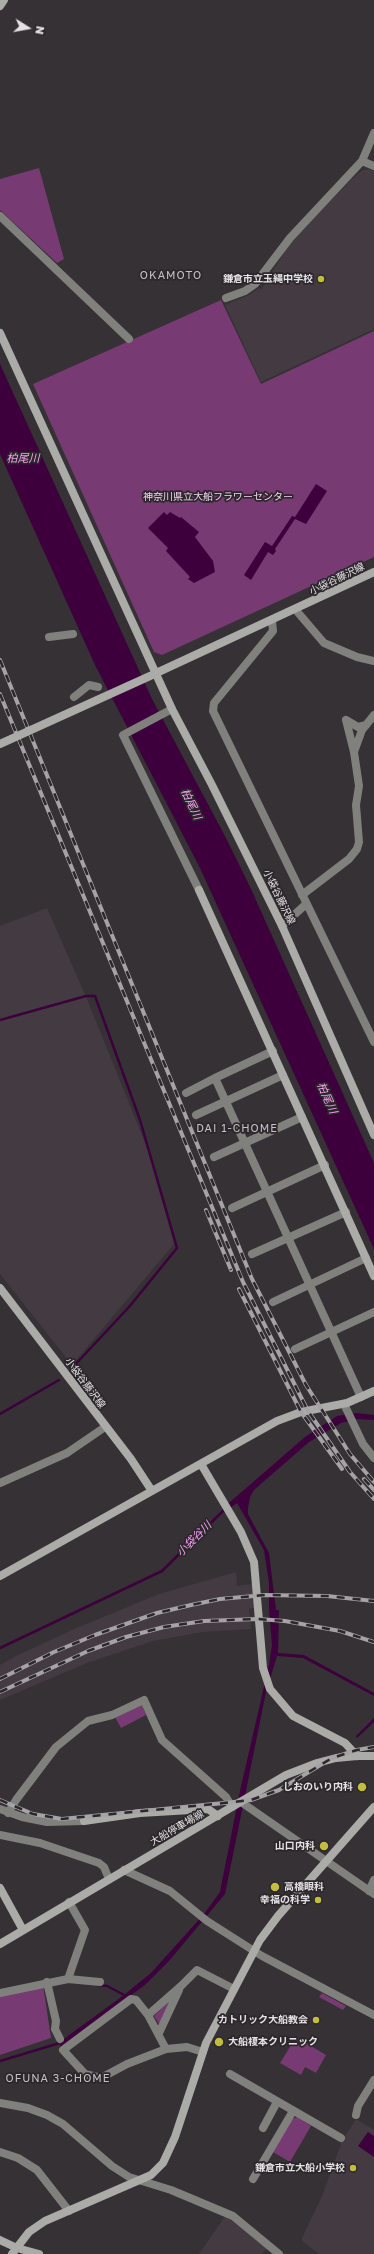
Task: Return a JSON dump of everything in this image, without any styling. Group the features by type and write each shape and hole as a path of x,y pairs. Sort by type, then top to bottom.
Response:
{"main road":[{"path":"0,6 4,0"},
{"path":"0,333 153,674"},
{"name":"小袋谷藤沢線","path":"0,744 272,621 374,572"},
{"name":"小袋谷藤沢線","path":"153,674 169,710 212,785 282,926 374,1135"},
{"path":"199,890 325,1165 374,1276"},
{"name":"小袋谷藤沢線","path":"0,1288 22,1314 105,1427 131,1459 152,1491"},
{"path":"0,1576 278,1421 301,1412 346,1408 374,1390"},
{"path":"200,1464 241,1532 254,1562 262,1661 270,1689 293,1716 345,1743 357,1756"},
{"name":"大船停車場線","path":"0,1944 69,1902 299,1769 323,1761 357,1756 374,1756"},
{"path":"14,2251 35,2227 69,2210 151,2175 158,2169 170,2150 203,2052 254,1951 270,1926 374,1807"},
{"path":"84,1821 140,1813 208,1809 218,1816"},
{"path":"0,1888 23,1930"},
{"path":"0,2240 14,2251 40,2254"}],"street":[{"path":"226,298 245,291 255,284 290,238 362,161 374,133"},
{"path":"362,161 374,166"},
{"path":"0,216 129,339"},
{"path":"295,609 324,644 357,657 374,661"},
{"path":"272,621 273,631 214,703 213,711 306,905 374,1042"},
{"path":"49,637 73,634"},
{"path":"74,697 89,685 98,687"},
{"path":"169,710 123,735 199,890"},
{"path":"354,752 357,740 366,724 374,715"},
{"path":"302,895 349,859 357,848 359,842 356,805 359,786 354,752 346,720 358,727 366,724"},
{"path":"282,926 306,905"},
{"path":"186,1093 273,1051"},
{"path":"196,1115 283,1074"},
{"path":"215,1078 268,1192 308,1285 361,1398"},
{"path":"214,1158 302,1117"},
{"path":"232,1208 325,1165"},
{"path":"252,1254 346,1212"},
{"path":"274,1302 366,1258"},
{"path":"295,1349 374,1312"},
{"path":"346,1408 352,1423 374,1458"},
{"path":"0,1483 67,1453 105,1427"},
{"path":"8,1813 56,1747 88,1721 112,1715 144,1700 162,1740 226,1797 240,1804 371,1892 374,1880"},
{"path":"0,1809 8,1813 46,1822 84,1821"},
{"path":"0,1835 40,1843 99,1863 104,1867 109,1879"},
{"path":"124,1870 170,1891 204,1918 254,1951 374,2014"},
{"path":"68,1979 85,1930 69,1902"},
{"path":"148,2015 197,1970 234,1989"},
{"path":"0,1993 47,1982 68,1979 100,1982"},
{"path":"47,1982 56,2021 55,2029 60,2039"},
{"path":"158,2033 181,1986"},
{"path":"166,2049 148,2015 136,2000 130,1999 63,2050 85,2074 100,2078 127,2064 166,2049 187,2047 203,2052"},
{"path":"230,2074 245,2081 277,2102 341,2138"},
{"path":"356,2116 358,2106 374,2080"},
{"path":"263,2128 277,2102"},
{"path":"0,2103 28,2108 47,2114 63,2124 112,2166 129,2177 172,2190 233,2216 279,2254"},
{"path":"253,2179 293,2111"},
{"path":"0,2152 27,2163 37,2170 69,2210"}],"shaded area":[{"name":"鎌倉市立玉縄中学校","path":"369,169 374,171 374,329 261,382 225,305 249,295 259,288 261,290 292,240 355,176 363,170"},
{"path":"47,908 87,999 154,1165 174,1244 72,1365 0,1274 0,926"},
{"path":"236,1572 237,1586 252,1584 254,1608 249,1609 251,1629 203,1632 153,1641 87,1663 0,1700 0,1665 16,1656 74,1629 159,1594"},
{"name":"鎌倉市立大船小学校","path":"356,2119 374,2130 374,2254 319,2254 302,2241 302,2238 322,2196 342,2141"},
{"path":"225,2216 233,2220 267,2248 262,2254 199,2254"}],"green space":[{"path":"39,168 64,259 57,263 0,210 0,179"},
{"name":"神奈川県立大船フラワーセンター","path":"221,300 261,384 374,331 374,557 162,655 154,652 33,384"},
{"path":"142,1705 146,1715 121,1728 115,1717"},
{"path":"43,1985 51,2038 0,2055 0,1996"},
{"path":"322,1993 346,2006 343,2010 319,1997"},
{"path":"168,2002 170,2002 159,2024 154,2016"},
{"path":"296,2037 326,2055 316,2073 305,2067 301,2075 280,2063"},
{"path":"297,2117 311,2126 290,2162 273,2152 292,2119"}],"water":[{"name":"柏尾川","path":"0,364 152,699 226,838 251,889 374,1163 374,1249 200,868 95,665 0,454"},
{"path":"316,484 327,491 306,524 295,519 275,549 276,551 273,555 268,552 251,580 244,575 265,542 272,546 292,516 295,517"},
{"path":"164,512 167,515 170,512 180,518 181,517 199,532 195,537 213,561 215,572 194,583 188,579 190,577 166,551 168,548 148,528"},
{"path":"356,1413 374,1415 374,1420 357,1419 341,1423 309,1442 254,1490 250,1497 248,1514 269,1553 276,1610 279,1610 278,1653 304,1655 374,1693 374,1696 303,1658 277,1656 266,1692 225,1894 169,1961 145,1985 60,2047 61,2041 124,1995 151,1973 204,1914 220,1892 240,1791 269,1665 272,1645 269,1609 269,1583 264,1550 237,1503 224,1513 222,1509 305,1437 337,1416"},
{"path":"374,1718 374,1722 357,1738 356,1736"},
{"path":"368,2132 374,2136 374,2157 358,2146"}],"waterway":[{"path":"0,1020 86,996 95,996 140,1120 177,1248 129,1307 72,1368"},
{"path":"0,1414 59,1380"},
{"name":"小袋谷川","path":"0,1648 162,1571 225,1509"},
{"path":"98,1985 107,1986 126,1996"},
{"path":"0,2061 63,2042"}],"railway":[{"path":"0,660 252,1279 306,1385 350,1454 374,1482"},
{"path":"0,694 243,1282 308,1411 350,1472 374,1499"},
{"path":"206,1210 231,1270"},
{"path":"239,1289 301,1412 342,1469"},
{"path":"364,1479 374,1490"},
{"path":"0,1679 54,1652 95,1635 157,1613 191,1605 220,1599 265,1595 327,1596 374,1601"},
{"path":"0,1692 88,1651 126,1637 164,1627 204,1621 258,1619 285,1621 340,1631 374,1642"},
{"path":"0,1800 33,1814 62,1819 251,1800 279,1790 332,1758 357,1750 374,1747"}],"place":[{"name":"鎌倉市立玉縄中学校","path":"321,279"},
{"name":"しおのいり内科","path":"362,1787"},
{"name":"山口内科","path":"324,1846"},
{"name":"高橋眼科","path":"275,1887"},
{"name":"幸福の科学","path":"318,1900"},
{"name":"カトリック大船教会","path":"316,2020"},
{"name":"大船榎本クリニック","path":"219,2042"},
{"name":"鎌倉市立大船小学校","path":"353,2168"}],"district":[{"name":"OKAMOTO","path":"171,276"},
{"name":"DAI 1-CHOME","path":"237,1129"},
{"name":"OFUNA 3-CHOME","path":"58,2079"}]}
